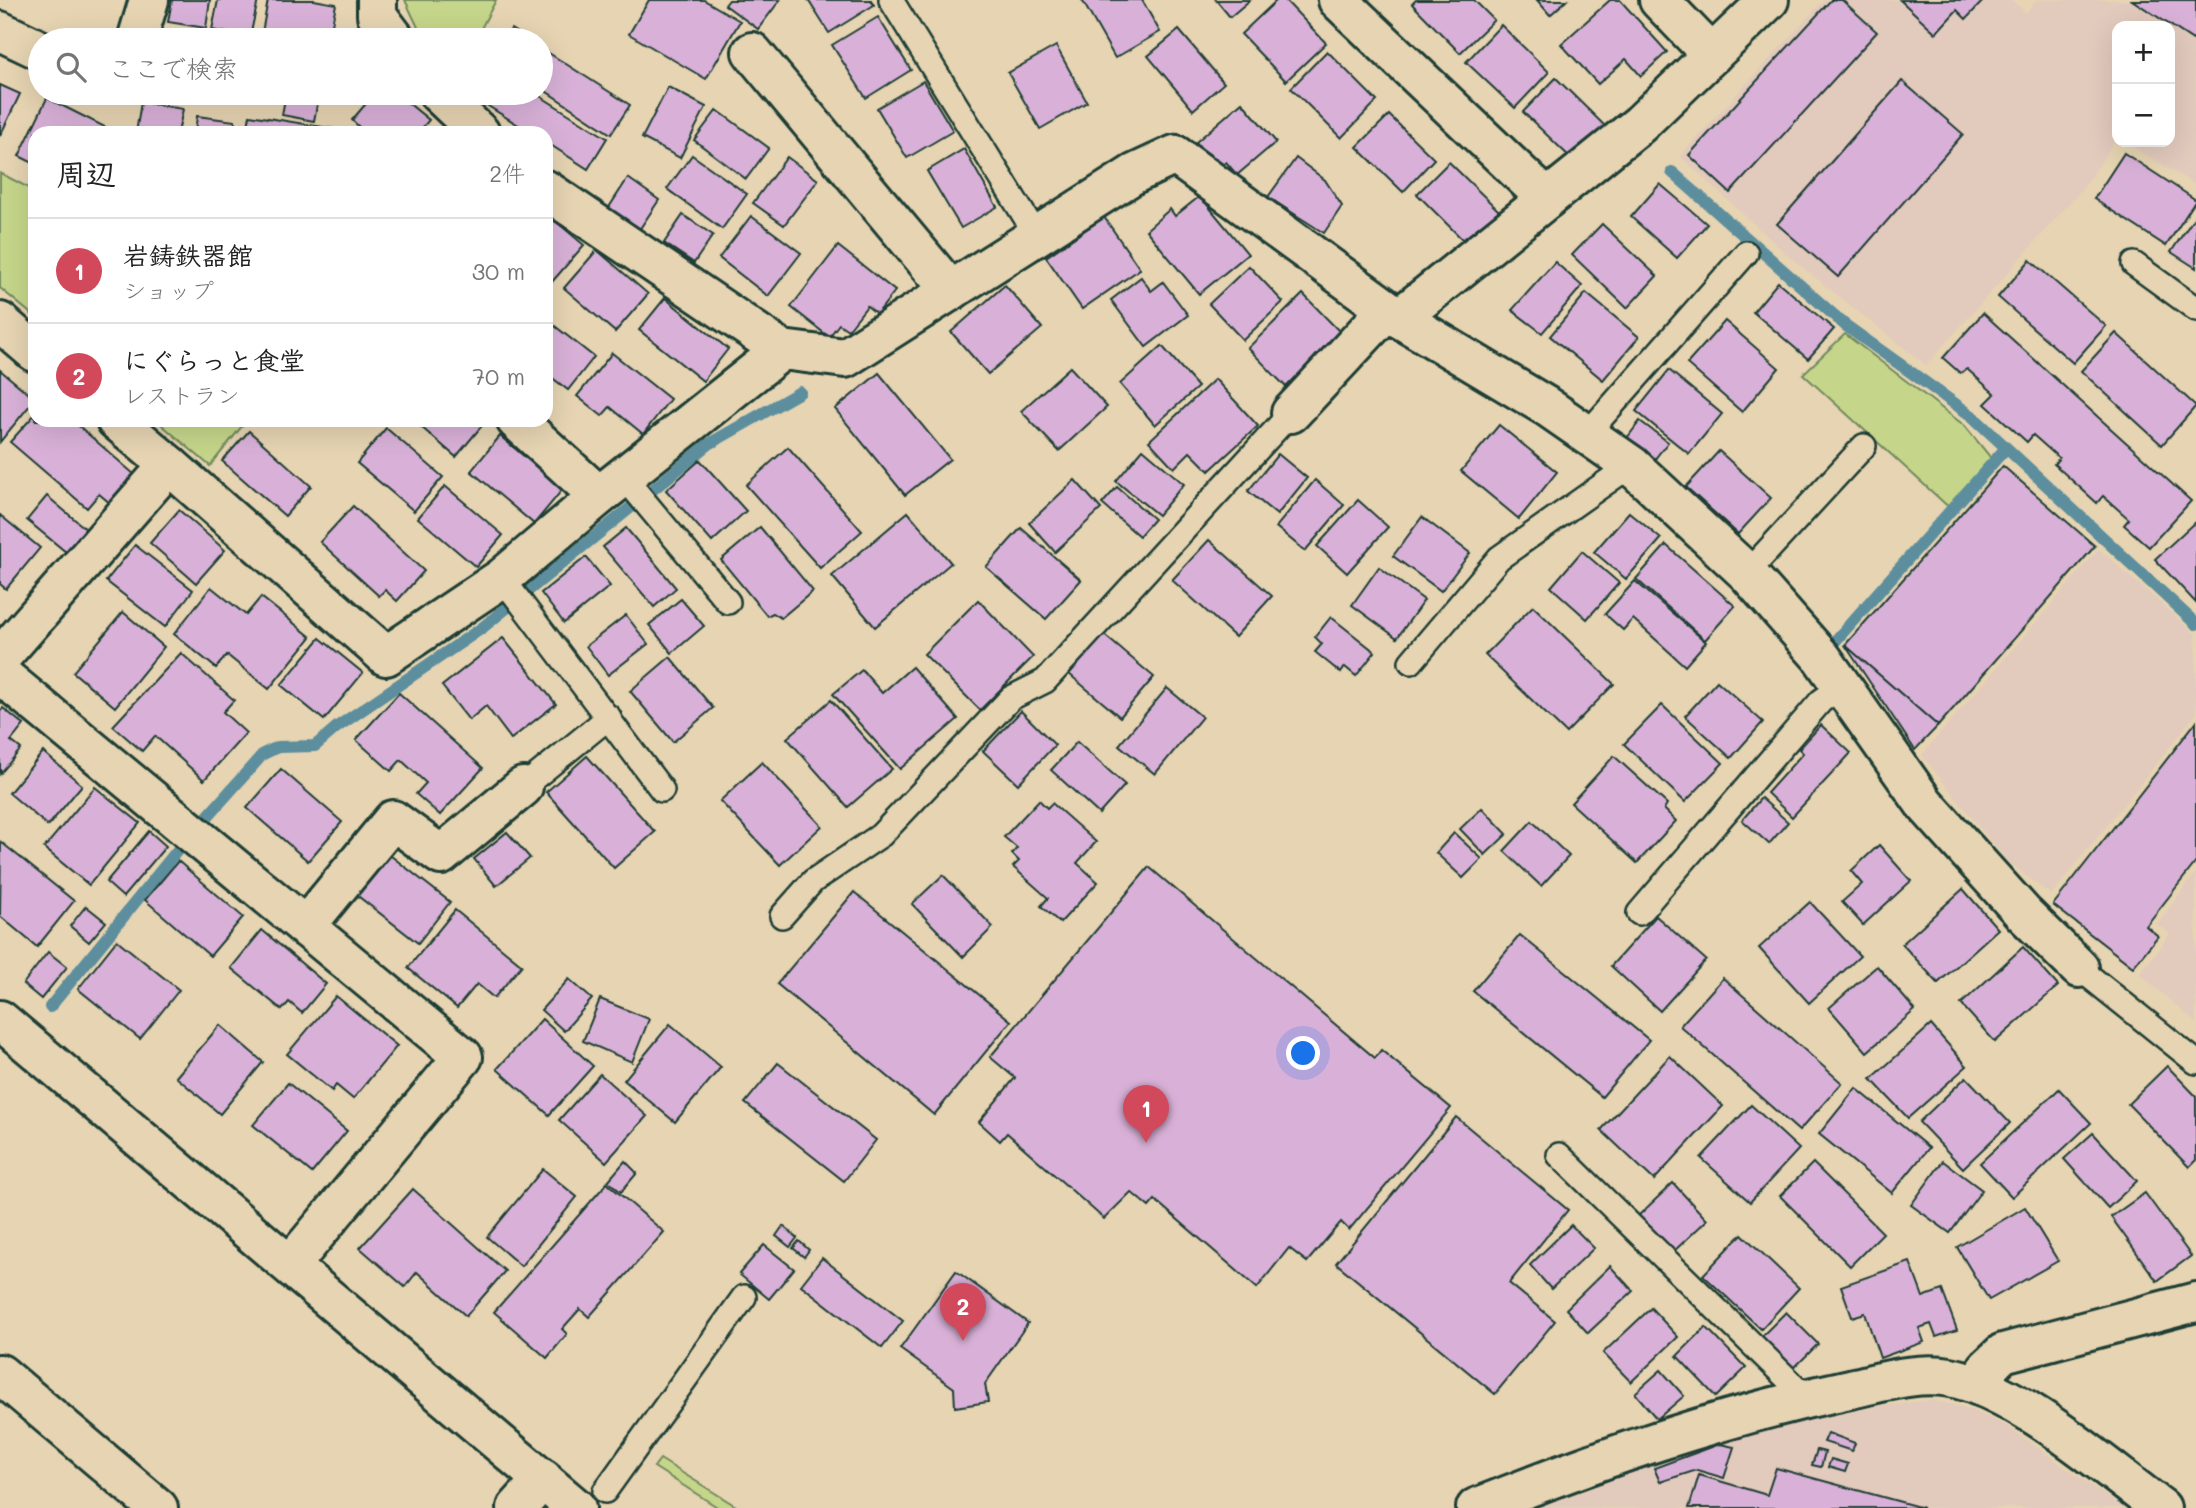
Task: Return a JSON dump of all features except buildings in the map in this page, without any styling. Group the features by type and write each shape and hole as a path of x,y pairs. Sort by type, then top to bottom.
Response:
{"street":[{"path":"141,28 149,0"},
{"path":"377,0 377,15 387,28"},
{"path":"1338,0 1547,199"},
{"path":"1659,0 1712,55"},
{"path":"1292,413 1393,314 1547,199 1640,124 1769,0"},
{"path":"0,31 28,44"},
{"path":"752,52 951,291"},
{"path":"451,105 473,126"},
{"path":"553,195 782,351 845,358 1134,174 1175,155 1393,314 1546,406 1631,466 1747,573 1822,658 1924,803 2023,913 2079,968"},
{"path":"0,322 28,346"},
{"path":"124,427 386,656 514,592 782,351"},
{"path":"527,427 627,493"},
{"path":"0,658 169,465"},
{"path":"0,674 463,1057 291,1264"},
{"path":"306,927 393,820 440,855 523,787"},
{"path":"0,1020 543,1479 591,1500"},
{"path":"1979,1386 1987,1368 2003,1353 2196,1301"},
{"path":"0,1374 158,1508"},
{"path":"1476,1508 1696,1427 1807,1398 1905,1377 1949,1376 1979,1386 2026,1410 2161,1508"},
{"path":"517,1508 543,1479"}],"lane":[{"path":"892,1 1037,236"},
{"path":"1587,434 1746,253"},
{"path":"2134,264 2196,309"},
{"path":"782,916 813,881 881,835 1010,698 1045,681 1292,413"},
{"path":"1747,573 1864,446"},
{"path":"1411,662 1499,558 1631,466"},
{"path":"627,493 728,602"},
{"path":"514,592 662,790"},
{"path":"1639,913 1821,701 1842,686"},
{"path":"523,787 609,717"},
{"path":"2079,968 2196,1062"},
{"path":"1559,1155 1807,1398"},
{"path":"591,1500 744,1297"}],"shaded area":[{"path":"1824,0 2011,0 2026,13 2037,0 2196,0 2196,185 2133,147 2175,147 2175,21 2112,21 2112,145 2087,183 1926,365 1792,259 1680,156"},
{"path":"2099,549 2196,635 2196,714 2051,895 2006,860 1922,755"},
{"path":"2196,873 2196,1023 2140,974 2170,934 2157,924"},
{"path":"1932,1400 1966,1408 2005,1425 2123,1508 1538,1508 1720,1441 1874,1407"}],"green space":[{"path":"405,0 496,0 481,28 418,28"},
{"path":"0,173 28,187 28,311 0,288"},
{"path":"1845,334 1965,426 1995,463 1953,511 1803,374"},
{"path":"164,427 241,427 210,466"},
{"path":"660,1459 739,1508 719,1508 654,1467"}],"waterway":[{"path":"1672,172 1845,325 1972,416 2196,624"},
{"path":"50,1007 176,852 263,754 278,747 315,746 337,727 482,628 709,444 800,392"},
{"path":"1829,648 2005,449"}],"place":[{"name":"岩鋳鉄器館","path":"1146,1143"},
{"name":"にぐらっと食堂","path":"963,1341"}]}
